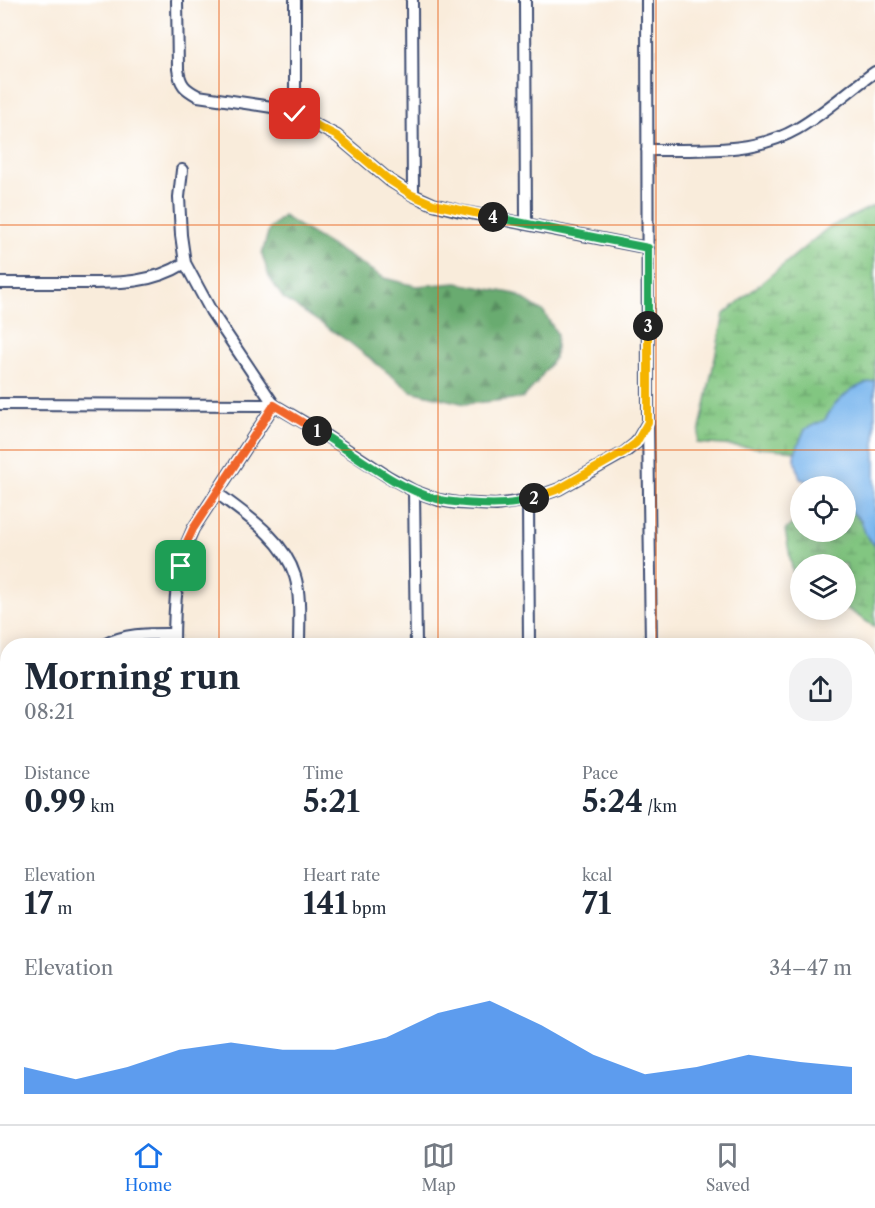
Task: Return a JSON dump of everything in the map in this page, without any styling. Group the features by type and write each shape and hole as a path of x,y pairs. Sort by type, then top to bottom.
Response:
{"street":[{"path":"177,0 180,79 189,91 198,96 272,107 295,114 337,136 389,180 412,195 433,204 648,248"},
{"path":"295,0 295,114"},
{"path":"412,0 412,195"},
{"path":"525,0 526,224"},
{"path":"647,0 651,638"},
{"path":"648,150 721,149 764,143 796,130 875,72"},
{"path":"182,170 179,197 185,263 211,312 274,405 414,491 439,500 496,505 528,500 559,489 624,452 636,443 648,422"},
{"path":"0,283 113,284 161,276 185,263"},
{"path":"0,404 274,405"},
{"path":"174,638 177,585 186,544 193,529 274,405"},
{"path":"414,491 416,638"},
{"path":"217,493 278,543 295,574 299,638"},
{"path":"528,500 530,638"},
{"path":"120,638 134,635 158,638"}],"green space":[{"path":"875,205 875,381 866,383 834,405 825,420 805,429 796,451 697,443 724,314 828,228"},
{"path":"283,216 384,278 416,286 457,283 516,294 544,312 557,334 555,357 523,398 465,404 411,391 349,342 283,298 269,277 262,254 269,229"},
{"path":"856,516 861,521 866,535 875,546 875,627 856,615 856,554 790,554 790,557 785,530 790,526 790,542 856,542"}],"water":[{"path":"875,381 875,546 856,516 856,476 799,476 794,455 805,429 825,420 834,405 851,390"}],"route":[{"path":"181,566 186,544 193,529 274,405 414,491 439,500 496,505 528,500 559,489 636,443 648,422 648,248 433,204 412,195 389,180 337,136 295,114"}]}
